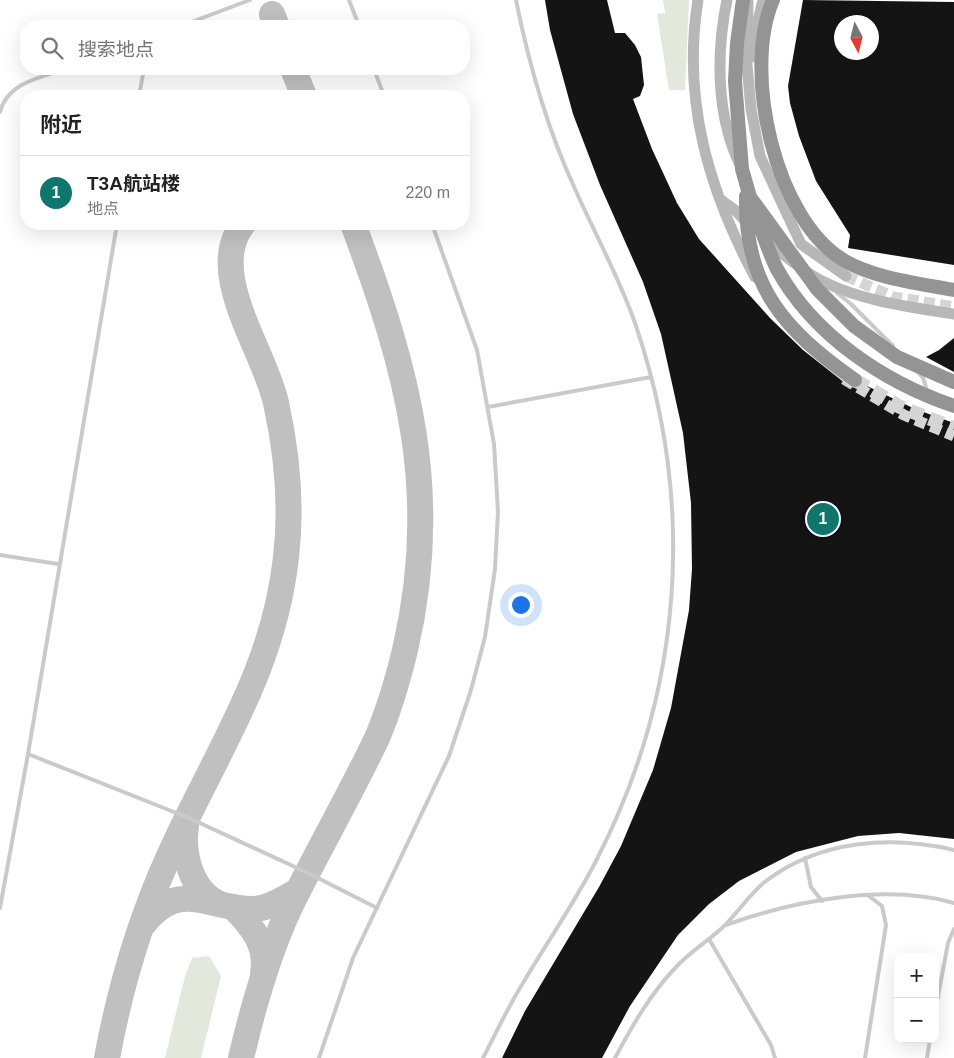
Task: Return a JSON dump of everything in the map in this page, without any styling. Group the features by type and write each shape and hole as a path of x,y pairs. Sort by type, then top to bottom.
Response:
{"highway":[{"path":"743,0 737,42 735,81 742,169 748,192 778,270 799,300 822,327 854,355 892,379 926,396 954,406"},
{"path":"773,0 769,9 762,49 763,93 773,155 794,205 809,229 826,248 844,260 881,275 954,290"},
{"path":"748,192 747,235 756,272 771,301 789,327 834,365 856,380"},
{"path":"748,192 817,289 854,326 897,357 954,382"}],"main road":[{"path":"698,0 692,64 694,102 704,151 744,257 771,306 814,354"},
{"path":"727,0 723,20 720,63 723,106 728,137 742,169"},
{"path":"748,0 747,65 751,109 760,156 801,244 846,276"},
{"path":"751,109 756,29 763,0"},
{"path":"721,200 792,262 821,280 868,297 909,307 954,314"}],"lane":[{"path":"197,20 250,0"},
{"path":"349,0 357,20"},
{"path":"483,1058 521,985 576,899 597,859 630,785 647,731 668,636 674,570 671,477 666,439 651,377 619,282 574,188 546,115 532,71 516,0"},
{"path":"0,112 4,99 13,91 24,84 49,75"},
{"path":"140,90 143,75"},
{"path":"376,75 382,90"},
{"path":"0,908 28,754 58,564 116,230"},
{"path":"319,1058 353,958 449,756 471,690 485,637 495,569 498,512 494,444 488,407 477,350 434,230"},
{"path":"821,280 851,304 923,378 928,390 928,405"},
{"path":"488,407 651,377"},
{"path":"0,555 58,564"},
{"path":"28,754 189,818 308,873 377,908"},
{"path":"616,1058 633,1024 676,967 724,926 750,896 767,881 806,858 826,850 881,840 930,844 954,850"},
{"path":"806,858 811,887 822,901"},
{"path":"724,926 769,911 867,895 905,894 954,903"},
{"path":"865,1058 886,925 882,906 867,895"},
{"path":"938,998 948,943 954,929"},
{"path":"709,939 772,1045 775,1058"},
{"path":"927,1058 929,1043"}],"shaded area":[{"path":"663,0 689,0 685,90 669,90 657,14 665,13"},
{"path":"209,956 221,976 201,1058 165,1058 185,976 192,958"}],"building":[{"path":"545,0 607,0 615,33 625,33 635,45 641,57 644,85 640,96 633,99 652,149 677,203 699,239 770,318 803,350 850,387 858,388 863,384 915,409 954,423 954,839 899,833 858,836 796,852 739,881 709,904 678,935 630,1006 602,1058 502,1058 525,1011 599,887 621,846 653,770 671,708 689,610 692,569 691,503 683,433 661,334 643,282 600,185 573,114 550,30"},
{"path":"803,0 954,2 954,265 848,248 850,235 816,181 799,136 790,103 788,86"},
{"path":"954,338 954,372 926,357 939,350"}],"taxiway":[{"path":"272,14 274,20"},
{"path":"295,75 302,90"},
{"path":"107,1058 118,1006 140,930 169,856 256,675 269,637 279,598 286,557 289,518 286,460 280,422 270,382 241,312 234,288 231,265 233,243 240,230"},
{"path":"241,1058 262,981 282,925 367,759 385,717 405,650 416,593 420,538 419,485 414,433 390,330 355,230"},
{"path":"186,826 187,860 195,881 202,891 220,904"},
{"path":"143,925 157,910 170,902 183,899 197,899 240,908 256,909 273,904 298,891"},
{"path":"234,908 247,922 261,945 264,963 263,973"}],"tunnel":[{"path":"846,276 894,297 954,307"},
{"path":"844,379 904,415 954,436"},
{"path":"855,380 900,407 954,428"}],"place":[{"name":"T3A航站楼","path":"823,519"}]}
